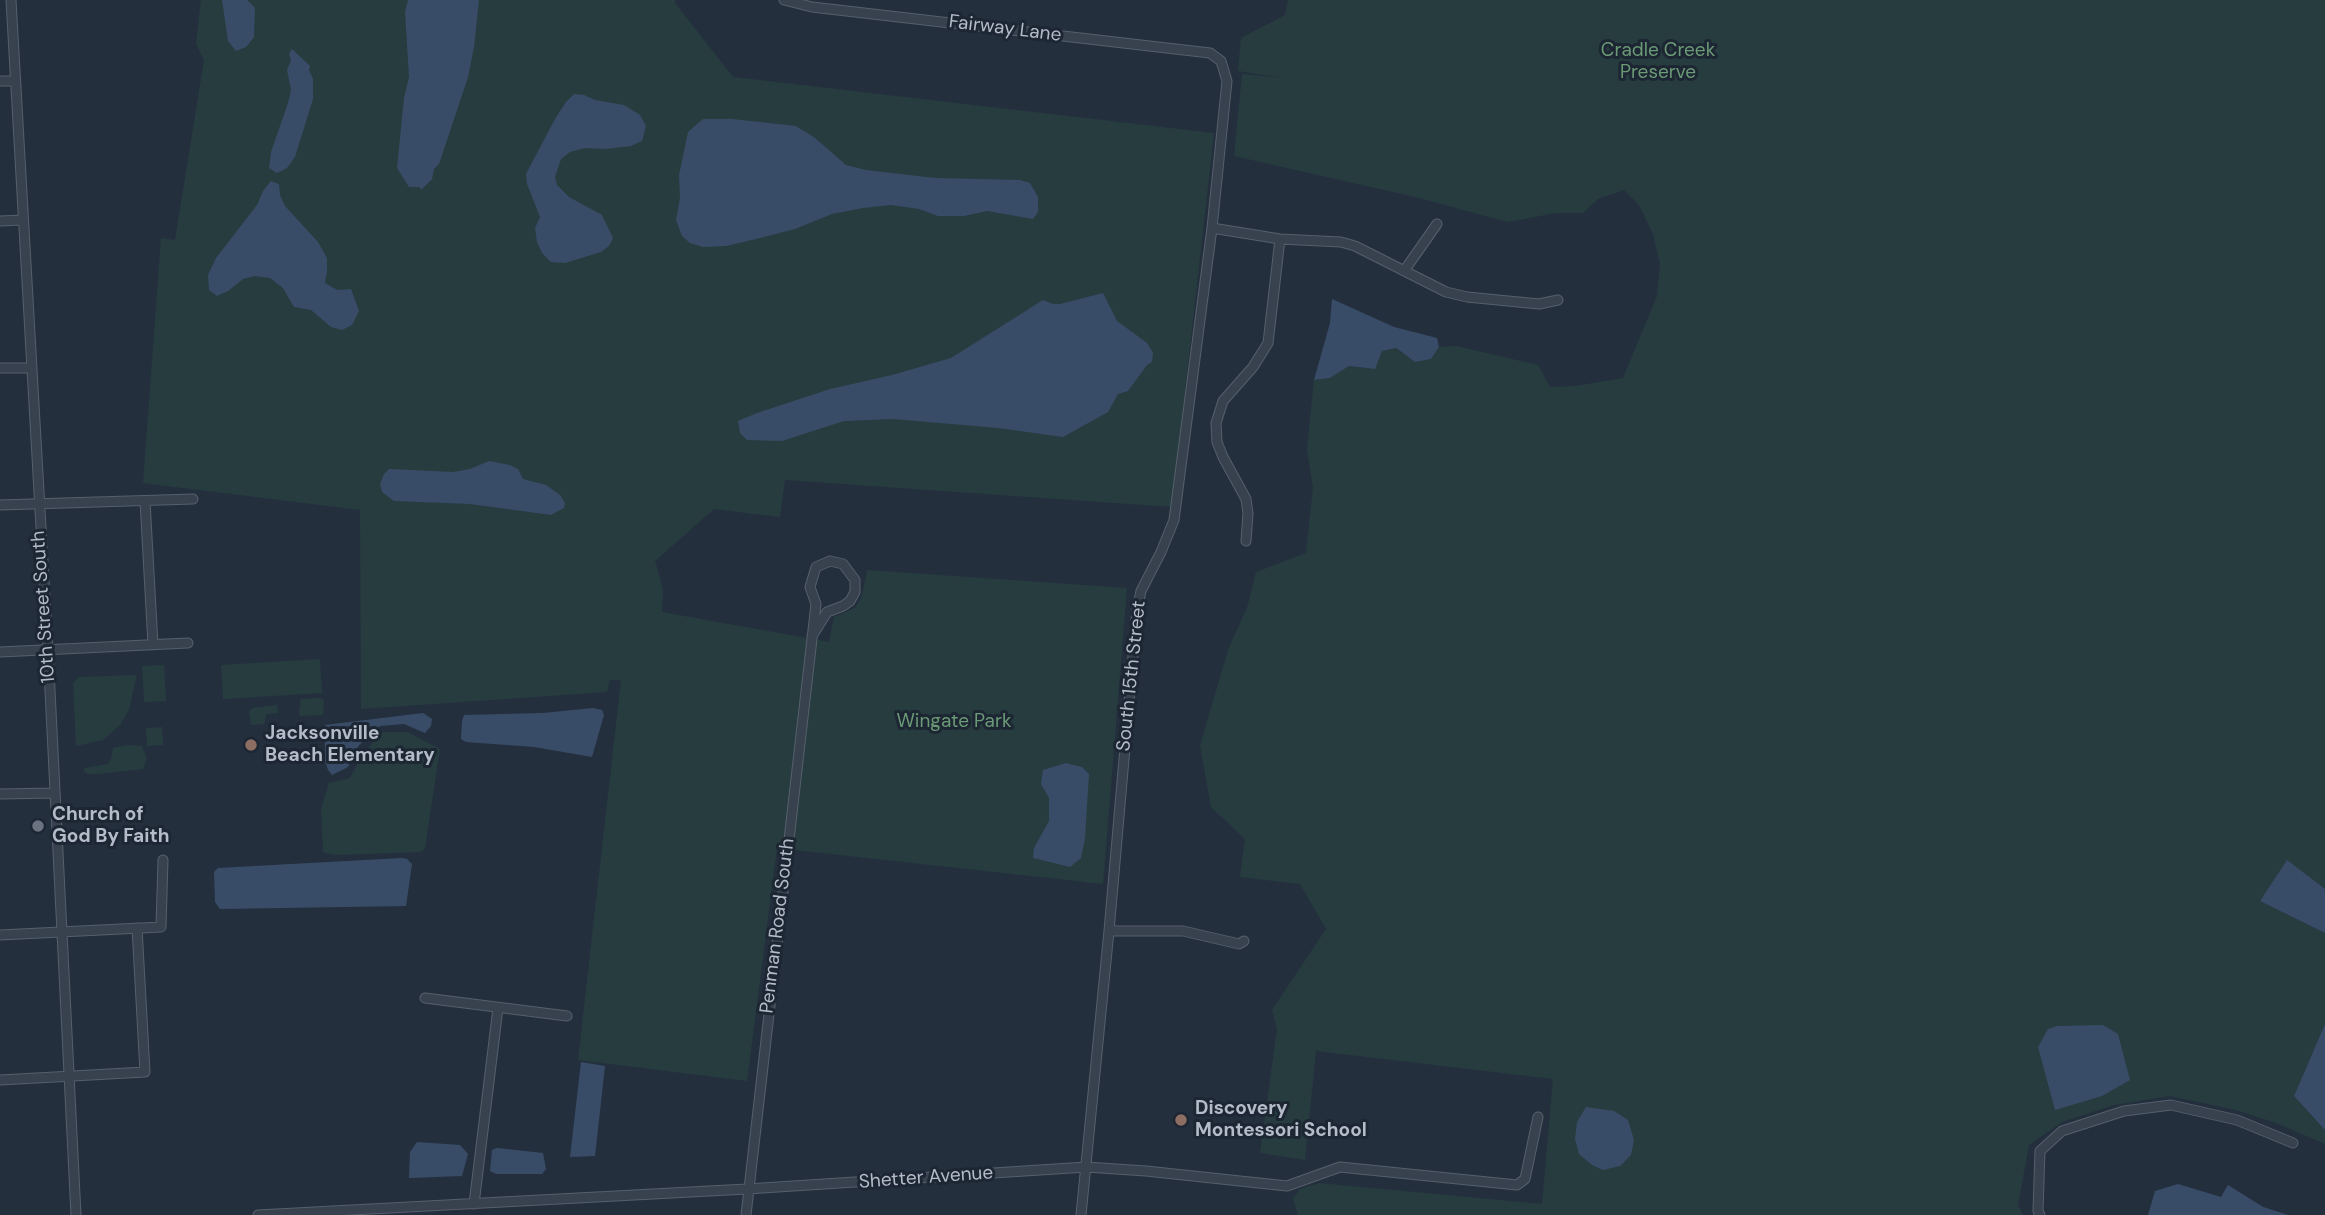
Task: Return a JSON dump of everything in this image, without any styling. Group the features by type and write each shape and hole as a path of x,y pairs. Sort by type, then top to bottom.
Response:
{"street":[{"name":"10th Street South","path":"11,0 48,650 76,1215"},
{"name":"Fairway Lane","path":"784,0 812,7 1210,53 1222,63"},
{"name":"South 15th Street","path":"1081,1215 1137,610 1141,591 1174,520 1212,228 1227,81 1222,63"},
{"path":"0,82 15,81"},
{"path":"0,221 23,220"},
{"path":"1404,271 1437,224"},
{"path":"1212,228 1280,239 1341,242 1446,292 1539,304 1558,300"},
{"path":"1246,541 1248,513 1245,499 1217,442 1216,423 1223,401 1254,367 1268,342 1280,239"},
{"path":"0,368 30,368"},
{"path":"0,505 193,499"},
{"path":"145,501 153,645"},
{"name":"Penman Road South","path":"746,1215 747,1189 812,636 816,604 810,586 816,567 830,561 844,564 855,580 855,592 850,601 822,617 812,636"},
{"path":"812,595 818,602 834,608"},
{"path":"0,652 188,643"},
{"path":"0,794 54,793"},
{"path":"0,935 161,927 163,860"},
{"path":"0,1080 145,1072 137,928"},
{"path":"1109,932 1183,931 1239,944 1244,941"},
{"path":"425,999 567,1016"},
{"path":"474,1204 498,1007"},
{"path":"2040,1215 2040,1151 2062,1131 2124,1111 2171,1105 2236,1120 2293,1143"},
{"name":"Shetter Avenue","path":"258,1215 747,1189 1086,1167 1287,1186 1340,1167 1517,1185 1525,1179 1538,1117"}],"green space":[{"name":"Wingate Park","path":"201,0 675,0 733,77 1214,133 1172,507 785,480 780,517 714,509 655,561 663,589 662,612 829,642 834,617 855,608 862,596 867,570 1127,588 1103,884 777,848 747,1081 578,1060 621,680 610,680 607,692 361,709 360,510 143,483 161,238 175,240 204,60 196,44"},
{"name":"Cradle Creek Preserve","path":"1288,0 2325,0 2325,889 2287,861 2260,901 2325,933 2325,1024 2294,1096 2325,1130 2325,1144 2276,1123 2236,1110 2170,1096 2114,1105 2062,1122 2029,1145 2018,1205 2023,1215 1298,1215 1293,1199 1300,1189 1319,1183 1542,1204 1553,1079 1316,1051 1305,1160 1260,1153 1277,1029 1272,1010 1326,929 1300,884 1240,877 1245,839 1211,807 1200,745 1229,647 1247,608 1256,572 1306,553 1313,488 1307,450 1314,380 1330,378 1349,366 1374,369 1381,351 1395,348 1415,362 1431,359 1439,347 1456,346 1538,365 1550,387 1576,386 1623,378 1657,296 1660,264 1653,234 1639,205 1624,190 1598,199 1583,213 1556,213 1508,222 1415,197 1234,156 1242,74 1282,78 1238,71 1241,38 1285,15"},
{"path":"320,659 322,693 223,699 221,665"},
{"path":"164,665 166,701 144,702 142,666"},
{"path":"137,675 129,709 120,725 103,740 76,746 73,683 79,677"},
{"path":"301,699 324,700 323,715 299,714"},
{"path":"277,705 278,713 266,714 264,724 251,725 249,711"},
{"path":"162,727 163,745 147,746 146,728"},
{"path":"383,732 407,732 440,749 425,848 421,852 334,855 323,852 321,809 329,783 350,778 364,752"},
{"path":"142,746 147,759 143,769 97,774 84,771 85,768 108,764 113,748"}],"water":[{"path":"222,0 247,0 255,8 254,37 246,47 236,51 228,41"},
{"path":"408,0 479,0 468,77 439,164 434,169 432,179 421,190 420,187 409,187 397,168 404,98 409,77 405,12"},
{"path":"292,49 310,66 313,99 295,157 287,168 277,173 269,168 271,152 291,90 287,70"},
{"path":"574,94 624,105 640,115 646,126 642,141 631,146 585,148 570,152 561,159 555,177 557,185 569,197 602,215 613,238 609,246 601,252 565,263 551,262 542,253 537,242 535,228 540,217 527,184 526,174 555,119"},
{"path":"703,119 732,119 796,126 815,138 846,165 866,170 935,178 1020,180 1030,183 1038,197 1038,212 1033,219 987,211 964,216 938,216 919,209 891,205 832,214 795,229 756,239 726,246 703,247 690,243 682,236 676,220 680,198 679,175 688,132"},
{"path":"271,181 279,184 285,206 318,242 327,258 325,283 337,290 351,289 359,311 352,325 342,330 331,327 311,310 294,307 283,288 270,278 255,276 243,279 217,296 209,290 208,275 216,258 257,205"},
{"path":"1103,293 1117,321 1147,343 1153,353 1152,362 1128,391 1118,394 1108,412 1063,437 998,428 893,419 844,421 782,441 747,440 740,433 738,421 757,413 830,389 951,358 1043,300 1060,304"},
{"path":"1332,299 1394,327 1437,338 1439,347 1431,359 1415,362 1396,348 1382,351 1375,369 1349,366 1330,378 1314,380 1330,323"},
{"path":"489,461 510,465 518,469 523,479 546,485 560,495 565,503 564,508 551,515 470,504 394,501 382,492 380,484 389,469 453,472"},
{"path":"593,708 602,710 604,715 592,757 534,747 466,742 461,739 464,715 543,713"},
{"path":"423,713 432,719 431,726 425,733 404,724 380,726 359,745 348,767 332,775 328,770 325,761 325,725"},
{"path":"1066,763 1082,767 1089,774 1081,858 1070,867 1033,858 1034,848 1049,821 1049,798 1041,784 1043,770"},
{"path":"402,858 412,864 406,906 220,909 215,902 214,872 218,868"},
{"path":"2287,860 2325,889 2325,933 2260,901"},
{"path":"2325,1024 2325,1130 2294,1096"},
{"path":"2103,1025 2118,1034 2130,1080 2102,1096 2055,1110 2038,1047 2048,1029 2057,1026"},
{"path":"581,1062 605,1066 595,1156 570,1157"},
{"path":"1586,1107 1614,1111 1628,1120 1634,1140 1631,1155 1620,1166 1603,1170 1579,1154 1575,1139 1577,1122"},
{"path":"417,1142 460,1145 468,1154 462,1176 409,1178 410,1152"},
{"path":"497,1148 543,1153 546,1169 542,1174 496,1174 490,1171 492,1150"},
{"path":"2178,1184 2221,1197 2228,1185 2263,1207 2288,1215 2148,1215 2155,1191"}],"place":[{"name":"Jacksonville Beach Elementary","path":"251,745"},
{"name":"Church of God By Faith","path":"38,826"},
{"name":"Discovery Montessori School","path":"1181,1120"}]}
